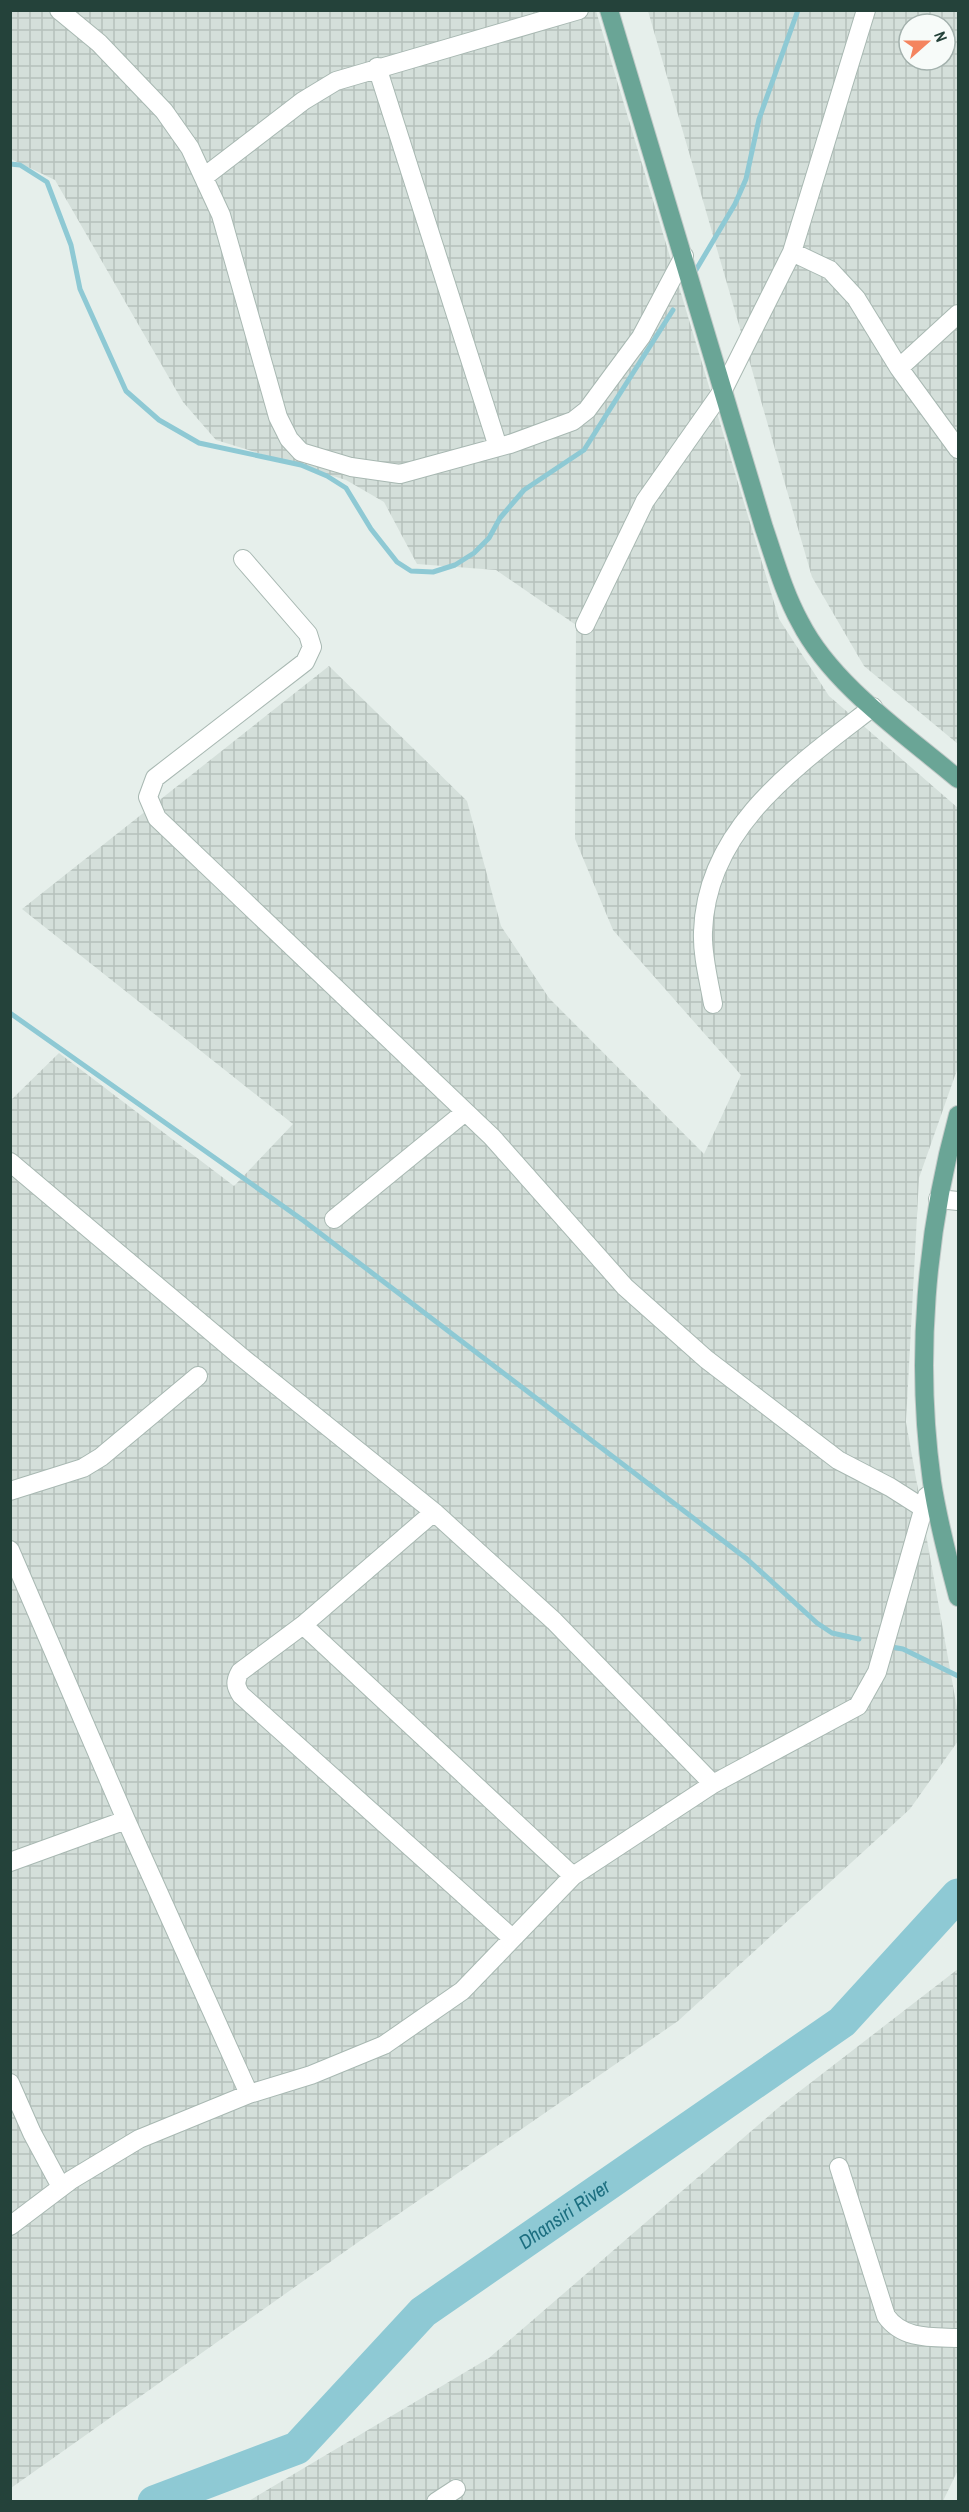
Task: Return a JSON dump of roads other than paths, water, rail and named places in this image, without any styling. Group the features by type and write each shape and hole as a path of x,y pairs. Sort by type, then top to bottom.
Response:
{"main road":[{"path":"609,10 764,528 783,585 800,623 815,648 835,671 873,707 958,779"},
{"path":"958,1115 938,1199 925,1365 926,1424 932,1480 958,1597"}],"street":[{"path":"204,177 303,101 336,81 579,10"},
{"path":"585,625 645,501 723,390 792,252 866,10"},
{"path":"65,12 99,43 164,111 179,130 221,215 278,417 289,439 301,452 351,467 400,474 498,447 573,421 587,410 641,337 684,256"},
{"path":"377,68 498,447"},
{"path":"792,252 830,270 849,291 899,368 958,449"},
{"path":"899,368 958,314"},
{"path":"243,559 308,634 312,647 305,662 155,778 148,797 157,818 492,1137 625,1287 706,1359 838,1460 890,1487 923,1508"},
{"path":"713,1004 703,932 711,883 727,845 753,810 794,768 873,707"},
{"path":"334,1219 465,1112"},
{"path":"10,1162 239,1355 434,1512 554,1621 713,1784"},
{"path":"938,1199 958,1201"},
{"path":"10,1491 83,1468 101,1457 198,1376"},
{"path":"10,2226 61,2187 139,2139 249,2094 310,2075 384,2046 462,1991 573,1876 713,1784 858,1706 877,1672 932,1480"},
{"path":"434,1512 303,1625 240,1672 236,1680 241,1695 512,1938"},
{"path":"10,1550 126,1820 249,2094"},
{"path":"303,1625 573,1876"},
{"path":"10,1862 126,1820"},
{"path":"10,2083 32,2133 61,2187"},
{"path":"839,2166 886,2316 892,2325 921,2337 958,2338"},
{"path":"436,2502 456,2489"}],"waterway":[{"path":"693,275 735,204 746,179 759,119 798,10"},
{"path":"10,164 20,165 47,182 71,245 80,289 126,391 159,420 199,443 301,465 327,476 346,488 371,529 397,562 411,571 433,572 455,565 474,553 489,538 500,518 524,490 584,450 673,310"},
{"path":"10,1013 304,1221 747,1559 817,1623 832,1633 859,1639"},
{"path":"892,1647 903,1649 958,1676"},
{"name":"Dhansiri River","path":"154,2502 297,2448 423,2312 842,2022 958,1895"}]}
